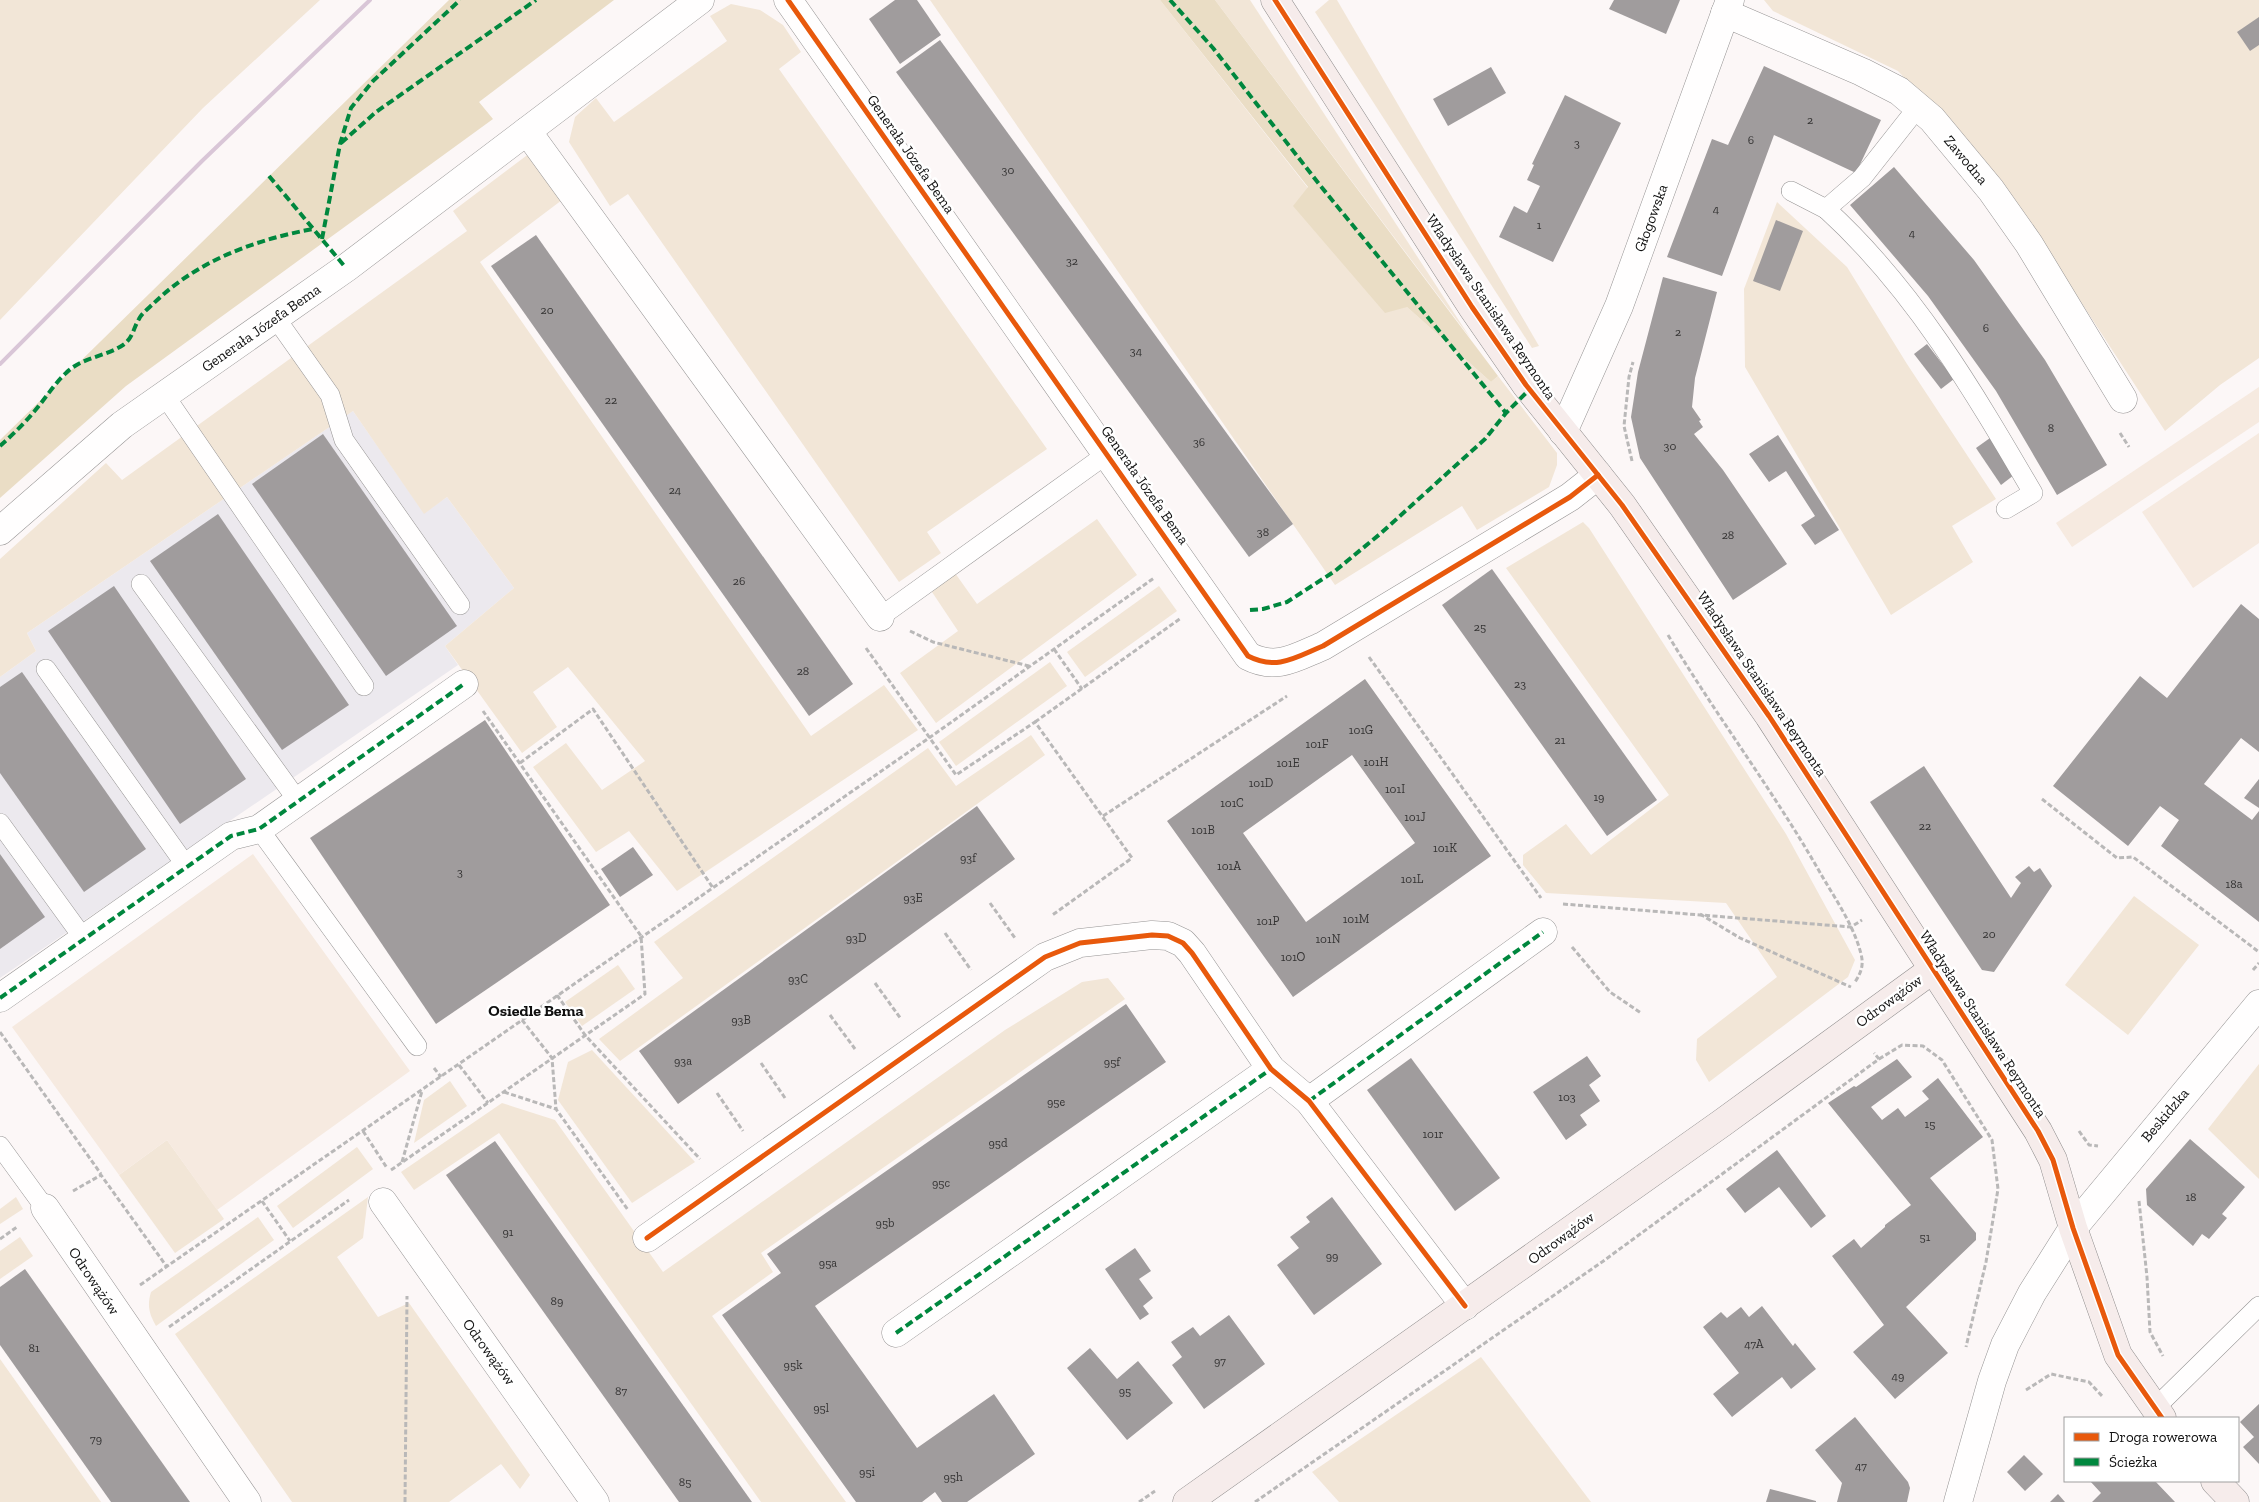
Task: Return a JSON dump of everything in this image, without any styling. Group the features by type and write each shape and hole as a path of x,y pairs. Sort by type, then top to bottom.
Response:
{"street":[{"name":"Generała Józefa Bema","path":"0,531 122,425 346,268 700,0"},
{"name":"Generała Józefa Bema","path":"788,0 1248,656 1268,664 1289,661 1323,646 1570,496 1598,475"},
{"name":"Władysława Stanisława Reymonta","path":"1275,0 1472,307 1526,385 1598,475 1688,597 1770,716 1932,970 2038,1131 2053,1160 2073,1228 2118,1356 2159,1413"},
{"name":"Głogowska","path":"1563,432 1619,306 1727,6"},
{"name":"Zawodna","path":"1727,6 1899,91 1932,119 1991,190 2029,244 2123,399"},
{"path":"527,131 880,617"},
{"path":"0,998 231,836 259,829 464,684"},
{"path":"647,1238 1045,957 1080,943 1152,934 1168,936 1184,943 1271,1069 1309,1101 1465,1306"},
{"path":"1309,1101 1554,936"},
{"name":"Odrowążów","path":"1187,1502 1465,1306 1932,970"},
{"name":"Beskidzka","path":"1958,1502 1992,1381 2005,1345 2032,1293 2073,1228 2259,1004"},
{"path":"896,1333 1271,1069"},
{"name":"Odrowążów","path":"382,1202 595,1502"},
{"name":"Odrowążów","path":"44,1208 247,1502"},
{"path":"2216,1482 2235,1502"}],"lane":[{"path":"1826,209 1862,178 1918,107"},
{"path":"1791,191 1826,209 1852,233 1923,316 1978,399 2033,493 2006,509"},
{"path":"275,317 330,395 344,440 460,605"},
{"path":"164,396 364,686"},
{"path":"880,617 1107,454"},
{"path":"141,584 298,802"},
{"path":"46,669 187,867"},
{"path":"0,823 84,939"},
{"path":"259,829 417,1046"},
{"path":"0,1146 44,1208"},
{"path":"2159,1413 2259,1306"}],"path":[{"path":"1633,464 1624,426 1629,378 1634,359"},
{"path":"2119,430 2129,447"},
{"path":"110,1305 929,738 1181,559"},
{"path":"861,641 956,775 1035,722 1186,615 1188,608 1206,595"},
{"path":"880,617 933,642 1030,666"},
{"path":"1668,634 1692,675 1796,830 1850,927 1862,955 1862,972 1851,987 1835,1000 1879,1059"},
{"path":"1054,649 1082,689"},
{"path":"1368,656 1544,902"},
{"path":"390,1172 644,994 641,936 464,684"},
{"path":"1103,816 1294,692"},
{"path":"520,763 593,709 713,888"},
{"path":"1035,722 1132,858 1048,918"},
{"path":"2042,799 2117,858 2133,856 2259,952"},
{"path":"990,903 1017,940 1009,946"},
{"path":"1554,903 1850,927 1891,904"},
{"path":"1700,914 1740,938 1851,987"},
{"path":"945,932 972,972 980,967"},
{"path":"1554,936 1610,992 1641,1013"},
{"path":"2252,970 2259,963"},
{"path":"875,983 903,1021 896,1027"},
{"path":"557,996 586,1035 704,1163"},
{"path":"830,1015 858,1054"},
{"path":"522,1020 552,1058 556,1109 647,1238"},
{"path":"0,1032 101,1174"},
{"path":"1255,1502 1602,1262 1879,1059 1902,1045 1923,1046 1942,1060 1992,1140 1998,1189 1986,1262 1965,1349"},
{"path":"761,1063 788,1103"},
{"path":"459,1065 488,1103"},
{"path":"402,1163 422,1090"},
{"path":"504,1092 556,1109"},
{"path":"717,1093 744,1134 752,1128"},
{"path":"2074,1125 2089,1146 2101,1147"},
{"path":"1992,1381 2018,1394 2051,1374 2089,1382 2107,1401 2164,1358 2150,1332 2147,1278 2138,1193"},
{"path":"140,1348 352,1198"},
{"path":"262,1201 290,1241"},
{"path":"405,1502 408,1238"},
{"path":"1139,1502 1163,1485"}],"shaded area":[{"path":"0,0 320,0 203,108 0,320"},
{"path":"449,0 614,0 479,102 493,119 126,386 0,498 0,440"},
{"path":"930,0 1160,0 1308,188 1294,206 1491,382 1498,376 1557,453 1557,465 1549,487 1477,530 1462,506 1335,585"},
{"path":"1160,0 1215,0 1498,376 1491,382 1407,307 1385,313 1293,206 1308,187"},
{"path":"1215,0 1250,0 1471,339"},
{"path":"1329,0 1337,0 1539,346 1532,348 1315,12"},
{"path":"1764,0 2259,0 2259,358 2220,385 2165,431 2004,184 1898,71 1773,11"},
{"path":"731,4 760,10 783,25 801,52 779,69 1047,449 927,532 941,553 899,582 628,194 610,206 569,142 575,117 596,98 614,122 727,41 710,16"},
{"path":"530,153 562,200 480,262 811,736 884,685 918,730 677,891 629,831 596,852 533,767 566,743 602,790 645,761 568,667 533,692 557,727 522,753 445,646 514,588 447,497 424,514 353,411 27,633 36,651 0,677 0,559 106,463 122,480 467,231 453,211"},
{"path":"1777,202 1847,267 1907,364 1996,499 1952,526 1973,562 1891,615 1745,367 1744,289"},
{"path":"2259,387 2259,422 2072,547 2056,523"},
{"path":"353,411 424,513 447,497 514,588 445,646 458,665 0,978 0,677 36,651 27,633"},
{"path":"2259,433 2259,543 2193,588 2142,512"},
{"path":"1097,519 1137,575 936,723 900,673 958,631 932,592 955,573 977,604"},
{"path":"1583,522 1589,528 1786,834 1855,960 1848,977 1709,1082 1696,1060 1697,1039 1777,977 1726,903 1546,893 1523,865 1523,855 1566,824 1591,855 1669,795 1506,568"},
{"path":"1159,586 1177,611 1085,677 1067,652"},
{"path":"1050,662 1067,686 956,766 939,742"},
{"path":"1031,735 1045,755 620,1061 599,1039 683,978 654,942 928,748 956,786"},
{"path":"253,854 410,1071 217,1210 167,1140 119,1175 12,1027"},
{"path":"2134,896 2199,945 2128,1035 2065,985"},
{"path":"618,965 635,989 582,1026 565,1002"},
{"path":"1108,978 1125,999 761,1253 773,1272 712,1316 846,1502 761,1502 499,1133 414,1190 401,1172 502,1103 555,1120 663,1272 1005,1030 1082,982"},
{"path":"592,1050 695,1162 632,1203 558,1100 568,1062"},
{"path":"2259,1064 2259,1179 2208,1129"},
{"path":"450,1081 467,1106 414,1143 424,1100"},
{"path":"167,1140 224,1219 175,1253 119,1175"},
{"path":"357,1147 373,1169 293,1228 277,1206"},
{"path":"16,1197 23,1209 0,1224 0,1209"},
{"path":"368,1197 363,1238 337,1257 378,1317 409,1303 530,1475 520,1489 501,1464 449,1502 292,1502 175,1334"},
{"path":"258,1217 274,1240 156,1326 149,1309 151,1292"},
{"path":"20,1237 33,1256 0,1279 0,1251"},
{"path":"1481,1357 1591,1502 1339,1502 1312,1472"},
{"path":"0,1359 101,1502 0,1502"}],"building":[{"path":"895,0 917,0 941,35 900,64 869,19"},
{"path":"1614,0 1680,0 1666,34 1609,9"},
{"path":"2259,17 2259,45 2250,51 2237,32"},
{"path":"940,40 1293,524 1249,557 896,72"},
{"path":"1764,66 1881,120 1856,173 1774,135 1722,276 1667,257 1712,139 1728,145"},
{"path":"1491,67 1506,93 1448,126 1433,99"},
{"path":"1565,95 1621,123 1553,262 1499,237 1514,206 1527,213 1540,186 1527,180 1534,165 1532,164"},
{"path":"1894,167 1974,260 2045,360 2107,465 2057,495 1996,391 1928,296 1850,205"},
{"path":"1776,220 1803,231 1780,291 1753,281"},
{"path":"536,235 853,684 809,716 491,266"},
{"path":"1663,277 1717,292 1695,378 1692,407 1701,420 1699,421 1703,427 1694,434 1723,470 1787,564 1733,600 1640,458 1631,417 1638,372"},
{"path":"1927,344 1954,379 1941,389 1914,354"},
{"path":"323,434 457,626 386,676 252,484"},
{"path":"1778,435 1839,530 1815,545 1801,525 1815,516 1786,471 1769,482 1749,454"},
{"path":"1990,438 2014,475 2001,485 1976,448"},
{"path":"218,514 349,705 282,750 150,561"},
{"path":"1492,569 1657,800 1607,836 1442,605"},
{"path":"114,586 246,779 180,824 48,631"},
{"path":"2241,604 2259,619 2259,752 2241,738 2204,784 2252,820 2259,811 2259,922 2161,846 2179,820 2160,806 2128,846 2053,786 2140,676 2167,698"},
{"path":"22,672 146,849 84,892 0,773 0,687"},
{"path":"1365,679 1491,856 1293,997 1167,821","holes":["1352,755 1415,843 1306,922 1243,833"]},
{"path":"485,720 610,905 436,1024 310,838"},
{"path":"1924,766 2011,898 2021,883 2015,877 2029,866 2034,872 2040,868 2052,886 1994,972 1982,970 1870,802"},
{"path":"2259,779 2259,808 2244,798"},
{"path":"977,806 1015,859 678,1104 639,1051"},
{"path":"633,847 653,875 620,897 601,869"},
{"path":"0,854 45,917 0,949"},
{"path":"1126,1004 1166,1062 815,1306 917,1448 994,1394 1035,1454 967,1502 942,1502 935,1492 922,1502 856,1502 722,1315 781,1273 767,1254"},
{"path":"1587,1056 1601,1076 1589,1085 1600,1101 1580,1115 1587,1125 1566,1140 1533,1092"},
{"path":"1411,1058 1500,1178 1455,1211 1367,1090"},
{"path":"1897,1059 1912,1077 1871,1107 1882,1120 1898,1108 1905,1117 1929,1099 1922,1091 1938,1078 1983,1137 1930,1178 1976,1233 1976,1240 1906,1307 1948,1353 1895,1399 1853,1352 1884,1325 1832,1256 1854,1239 1861,1248 1885,1225 1911,1205 1828,1103 1854,1086 1856,1087"},
{"path":"2190,1139 2245,1187 2222,1214 2227,1218 2209,1239 2202,1234 2193,1246 2147,1205 2146,1189"},
{"path":"495,1141 752,1502 679,1502 446,1175"},
{"path":"1777,1150 1826,1216 1811,1228 1779,1187 1745,1213 1726,1189"},
{"path":"1332,1197 1382,1264 1314,1315 1277,1265 1299,1248 1290,1237 1310,1222 1306,1217"},
{"path":"1135,1248 1151,1271 1139,1279 1153,1298 1143,1306 1149,1314 1140,1320 1105,1269"},
{"path":"25,1269 190,1502 111,1502 0,1345 0,1287"},
{"path":"1762,1306 1793,1346 1795,1343 1816,1369 1791,1389 1782,1377 1732,1417 1713,1394 1739,1373 1703,1327 1721,1312 1727,1318 1741,1307 1749,1317"},
{"path":"1229,1315 1265,1364 1204,1409 1172,1365 1182,1357 1171,1342 1193,1327 1200,1336"},
{"path":"1090,1348 1117,1379 1138,1361 1173,1403 1127,1440 1067,1368"},
{"path":"2259,1404 2259,1464 2243,1447 2254,1437 2240,1422"},
{"path":"1855,1417 1908,1482 1910,1488 1907,1502 1837,1502 1842,1483 1815,1450"},
{"path":"2024,1455 2043,1474 2025,1491 2007,1472"},
{"path":"2091,1482 2156,1482 2175,1502 2092,1502 2101,1493"},
{"path":"1770,1489 1816,1501 1816,1502 1766,1502"},
{"path":"2058,1494 2065,1502 2050,1502"}],"railway":[{"path":"0,364 202,161 370,0"}],"marked path":[{"path":"322,239 340,144 351,108 373,81 460,0"},
{"path":"341,143 376,112 536,0"},
{"path":"1170,0 1213,48 1319,184 1506,413"},
{"path":"269,176 346,268"},
{"path":"0,446 41,404 66,373 86,360 123,345 131,336 144,313 171,288 189,275 228,254 248,246 313,229"},
{"path":"1250,610 1263,609 1287,602 1335,571 1380,534 1485,439 1506,413 1530,389"},
{"path":"0,998 231,836 259,829 464,684"},
{"path":"1309,1101 1543,932"},
{"path":"896,1333 1271,1069"}],"cycle path":[{"path":"788,0 1248,656 1268,662 1286,661 1323,646 1570,497 1598,475"},
{"path":"1275,0 1472,307 1526,385 1622,505 1769,716 2038,1131 2053,1160 2073,1228 2118,1355 2161,1417"},
{"path":"647,1238 1045,957 1080,943 1152,935 1168,936 1183,943 1192,953 1271,1069 1309,1101 1465,1306"}],"district":[{"name":"Osiedle Bema","path":"536,1010"}]}
